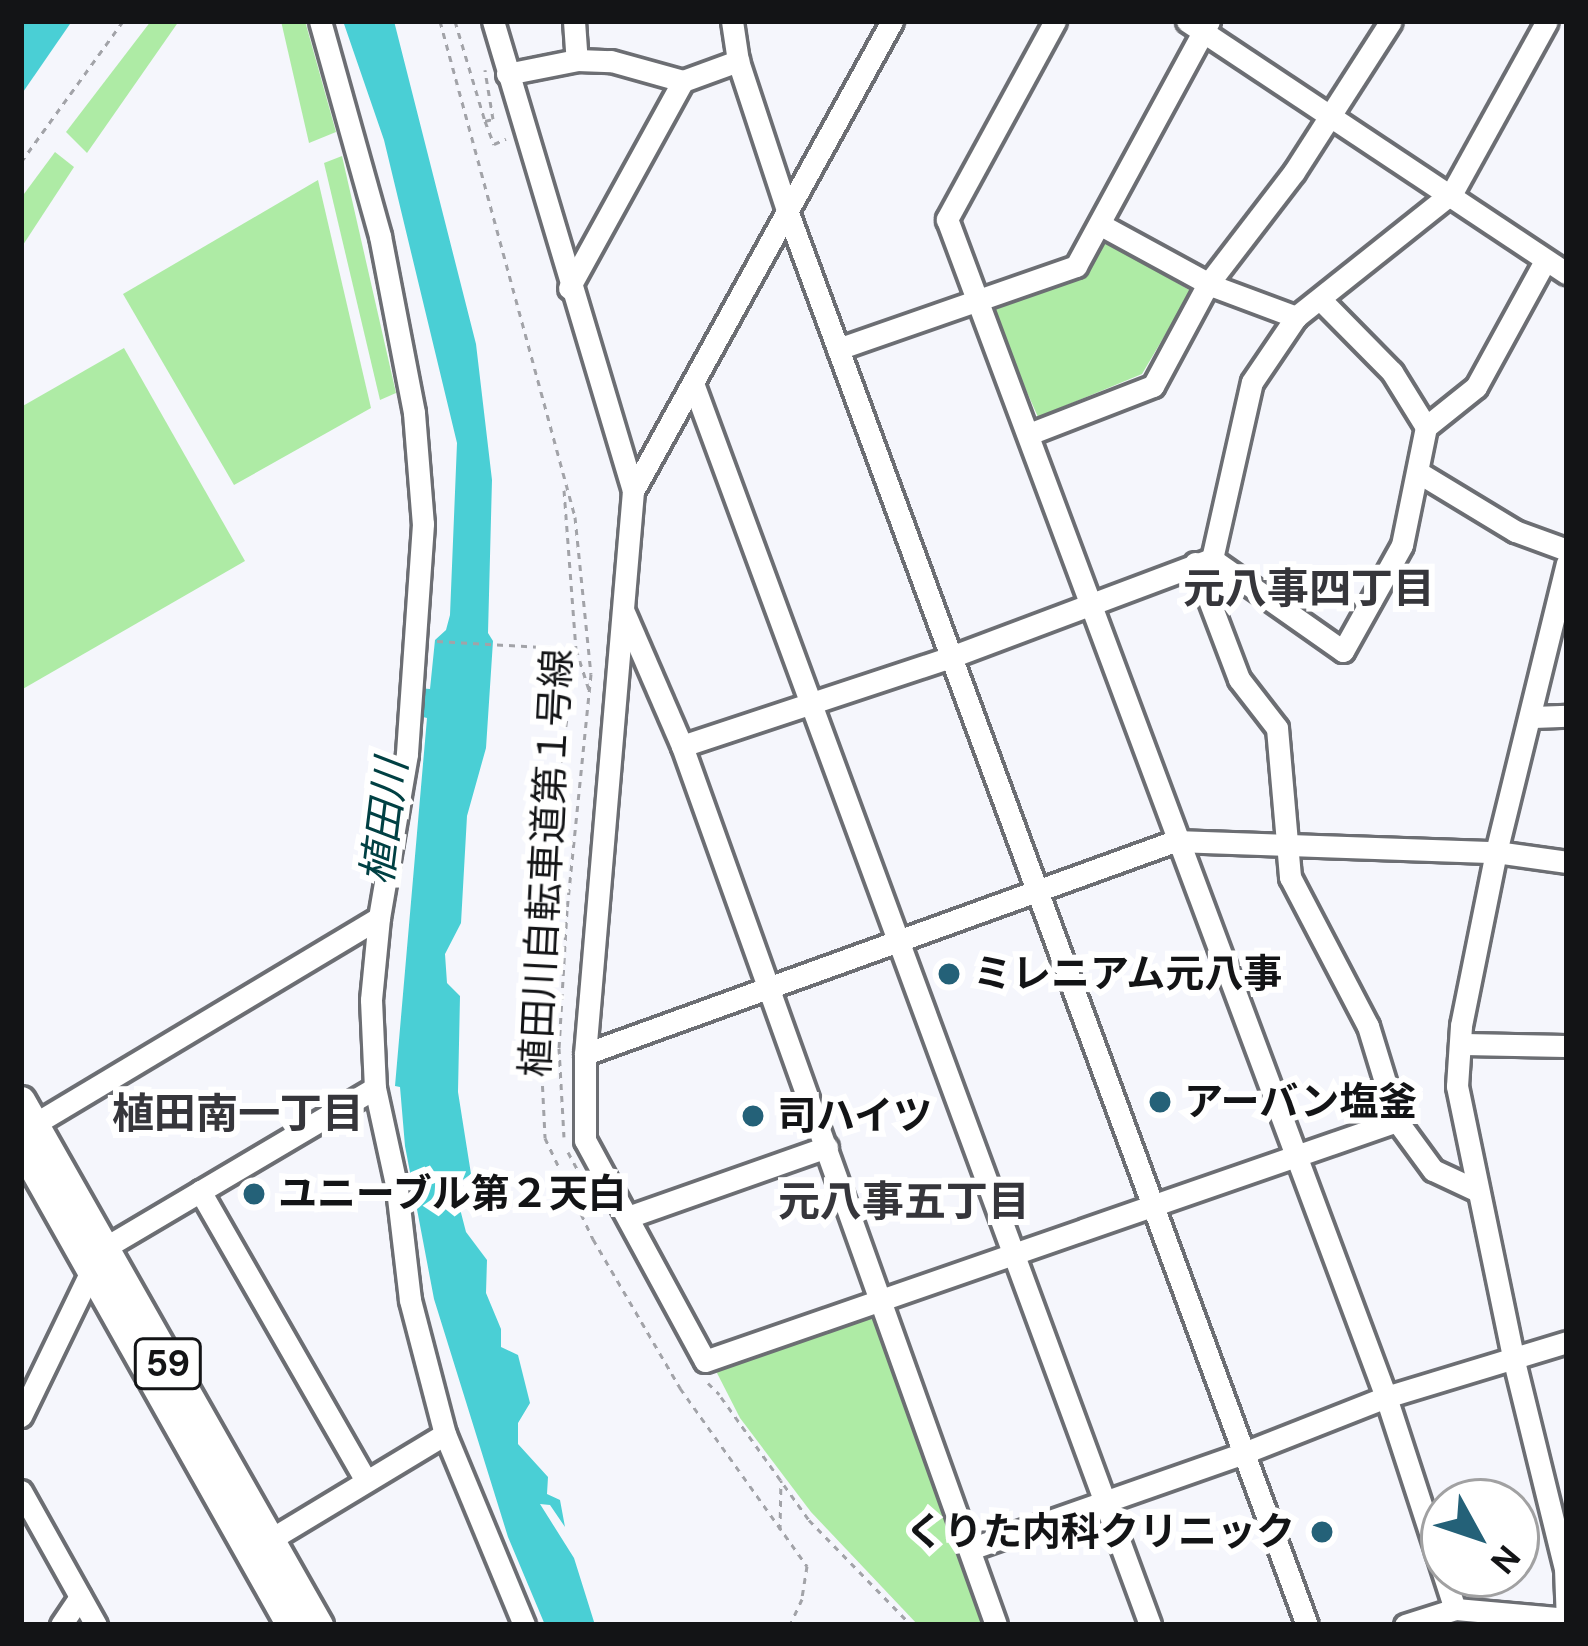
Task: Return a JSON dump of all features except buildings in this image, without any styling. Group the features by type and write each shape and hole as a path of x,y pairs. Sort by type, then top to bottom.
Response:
{"main road":[{"name":"59","path":"24,1126 290,1625"},
{"name":"59","path":"96,1262 271,1539 319,1625"}],"street":[{"path":"320,21 380,236 413,413 423,524 407,754 379,918 371,1000 375,1088 397,1189 410,1300 445,1434 524,1625"},
{"path":"494,21 568,288 633,491 585,1054 585,1141 706,1372 878,1298 1397,1121"},
{"path":"574,21 577,60"},
{"path":"732,21 738,61 788,213 1307,1625"},
{"path":"633,491 892,21"},
{"path":"1055,21 947,219 1386,1397 1455,1609"},
{"path":"1029,434 1153,386 1208,284 1391,21"},
{"path":"1478,1191 1433,1170 1397,1121 1368,1026 1290,877 1277,728 1239,679 1204,561 1252,382 1296,317 1322,301 1452,193 1547,21"},
{"path":"838,349 1076,266 1200,25 1452,193 1544,263 1567,274"},
{"path":"507,74 577,60 610,61 683,81 738,61"},
{"path":"568,288 683,81"},
{"path":"1101,225 1208,284 1296,317"},
{"path":"1426,427 1475,387 1544,263"},
{"path":"1204,561 1343,651 1402,545 1421,474 1426,427 1392,373 1322,301"},
{"path":"694,386 1150,1625"},
{"path":"1421,474 1515,531 1567,550"},
{"path":"682,746 951,657 1204,561"},
{"path":"1405,1625 1455,1609 1567,1621 1566,1567 1513,1357 1457,1086 1496,853 1567,563"},
{"path":"623,609 682,746 996,1625"},
{"path":"1533,717 1567,716"},
{"path":"585,1054 1175,841 1496,853 1567,862"},
{"path":"24,1126 379,918"},
{"path":"1462,1044 1567,1046"},
{"path":"21,1416 96,1262 200,1191 375,1088"},
{"path":"628,1217 826,1147"},
{"path":"200,1191 366,1481"},
{"path":"970,1549 1244,1454 1386,1397 1567,1342"},
{"path":"271,1539 445,1434"},
{"path":"21,1491 96,1625"},
{"path":"61,1625 80,1597"}],"path":[{"path":"21,162 123,21"},
{"name":"植田川自転車道第１号線","path":"440,21 574,517 590,692 567,910 559,1048 562,1128 569,1158 590,1193"},
{"path":"454,21 494,144"},
{"path":"484,60 493,119 485,121"},
{"path":"563,487 576,649 549,854 539,1014 545,1138 593,1239 680,1388 807,1566 802,1599 790,1625"},
{"path":"417,639 576,649"},
{"path":"576,649 590,692"},
{"path":"706,1372 719,1394"},
{"path":"706,1372 809,1520 911,1625"},
{"path":"779,1530 781,1478"}],"green space":[{"path":"151,21 179,21 87,153 66,132"},
{"path":"281,21 305,21 336,132 309,143"},
{"path":"55,152 74,167 21,248 21,198"},
{"path":"342,156 396,393 380,400 324,163"},
{"path":"318,180 371,408 234,485 123,294"},
{"path":"1106,242 1191,291 1142,374 1038,417 991,311 1083,277"},
{"path":"124,348 245,561 21,690 21,407"},
{"path":"866,1314 873,1318 985,1625 918,1625 811,1512 740,1418 717,1373 719,1367"}],"water":[{"path":"21,21 72,21 21,95"},
{"path":"343,21 394,21 476,344 492,480 488,633 493,641 486,748 467,816 461,923 445,954 447,983 460,996 458,1092 471,1174 460,1182 459,1205 466,1232 487,1260 486,1293 501,1329 501,1347 518,1355 530,1403 518,1423 518,1444 548,1477 547,1494 560,1500 565,1527 550,1505 540,1504 574,1558 595,1625 545,1625 508,1537 434,1299 405,1146 400,1087 395,1086 427,718 415,715 417,688 430,689 435,640 446,630 450,615 457,443 384,140"}],"place":[{"name":"ミレニアム元八事","path":"949,974"},
{"name":"アーバン塩釜","path":"1160,1102"},
{"name":"司ハイツ","path":"753,1116"},
{"name":"ユニーブル第２天白","path":"254,1194"},
{"name":"くりた内科クリニック","path":"1322,1532"}],"district":[{"name":"元八事四丁目","path":"1309,589"},
{"name":"植田南一丁目","path":"238,1114"},
{"name":"元八事五丁目","path":"904,1202"}],"water label":[{"name":"植田川","path":"385,822"}]}
